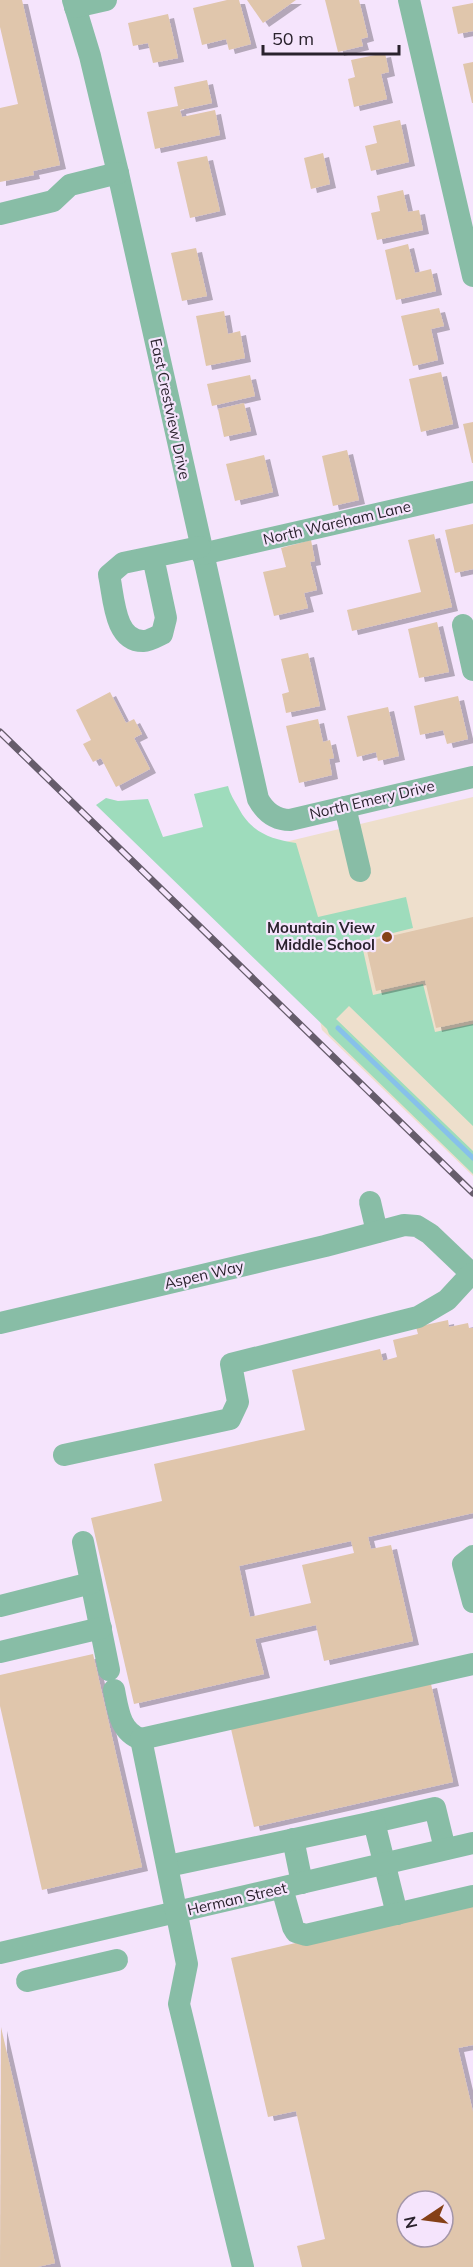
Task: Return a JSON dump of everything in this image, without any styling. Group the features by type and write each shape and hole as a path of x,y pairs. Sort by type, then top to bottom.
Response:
{"street":[{"path":"74,4 106,0"},
{"path":"409,0 473,276"},
{"name":"East Crestview Drive","path":"74,4 90,56 118,173 255,794 261,805 272,815"},
{"path":"0,214 53,201 70,185 118,173"},
{"name":"North Wareham Lane","path":"153,557 201,551 473,492"},
{"path":"462,625 473,670"},
{"name":"North Emery Drive","path":"272,815 290,820 473,777"},
{"path":"345,807 360,871"},
{"path":"64,1455 230,1419 238,1402 231,1364 418,1317 447,1300 472,1275 430,1234 417,1226 404,1225 377,1232 370,1202"},
{"name":"Aspen Way","path":"0,1323 377,1232"},
{"path":"83,1542 120,1718 131,1736 141,1739 473,1664"},
{"path":"473,1556 463,1564 473,1602"},
{"path":"0,1605 92,1583"},
{"path":"0,1652 100,1628"},
{"path":"141,1739 188,1964 179,2004 243,2267"},
{"path":"168,1866 435,1808 445,1850"},
{"path":"374,1822 397,1914"},
{"path":"293,1839 293,1927 301,1934 306,1935 473,1896"},
{"name":"Herman Street","path":"9,1951 473,1843"},
{"path":"9,1951 29,1990 117,1960"}],"shaded area":[{"name":"Mountain View Middle School","path":"473,797 473,1176 322,1030 281,843"}],"green space":[{"path":"228,786 232,797 249,823 269,836 296,843 318,917 406,897 413,928 361,941 373,995 423,984 435,1032 473,1024 473,1126 349,1006 336,1019 473,1151 473,1174 96,805 106,798 118,801 148,799 163,837 203,827 194,794"}],"building":[{"path":"0,0 22,0 60,165 33,171 34,175 0,182 0,108 18,104 0,27"},
{"path":"227,0 239,0 251,44 229,50 226,39 202,45 193,8"},
{"path":"247,0 296,0 263,23"},
{"path":"325,0 359,0 368,37 361,39 363,46 338,52"},
{"path":"473,3 473,31 458,34 452,7"},
{"path":"168,14 178,58 153,63 148,43 133,46 128,23"},
{"path":"385,53 389,72 381,74 387,99 354,107 348,79 355,77 351,60"},
{"path":"473,62 473,103 472,103 463,64"},
{"path":"207,80 212,103 180,110 182,117 215,110 220,135 155,149 147,112 178,106 174,87"},
{"path":"400,120 409,162 371,171 365,146 377,143 373,126"},
{"path":"323,153 330,184 311,189 304,158"},
{"path":"207,156 220,211 190,218 177,162"},
{"path":"403,190 408,212 419,210 423,230 377,240 371,213 380,211 377,196"},
{"path":"408,244 415,273 431,269 436,291 396,300 385,250"},
{"path":"196,248 207,296 182,301 171,253"},
{"path":"439,308 444,326 431,329 438,360 413,366 401,316"},
{"path":"224,311 228,334 240,331 245,358 206,366 196,316"},
{"path":"441,372 453,424 421,432 409,379"},
{"path":"250,375 255,396 212,406 207,384"},
{"path":"244,403 251,431 224,437 218,409"},
{"path":"473,422 473,463 472,463 463,424"},
{"path":"347,450 359,500 333,506 322,456"},
{"path":"264,455 273,492 235,501 226,464"},
{"path":"473,524 473,569 455,573 445,530"},
{"path":"434,534 452,607 352,631 347,610 421,592 408,540"},
{"path":"311,540 315,561 310,562 317,590 304,593 308,608 274,616 263,572 286,567 281,548"},
{"path":"437,622 449,672 419,678 408,629"},
{"path":"308,653 320,706 286,713 282,694 289,692 281,659"},
{"path":"110,692 126,723 134,719 142,734 134,738 150,769 116,787 101,758 93,762 83,744 91,740 76,710"},
{"path":"458,696 468,739 447,744 443,730 420,735 414,706"},
{"path":"388,707 399,756 378,761 376,752 357,757 347,716"},
{"path":"318,719 323,742 330,740 334,758 329,759 332,775 299,783 286,726"},
{"path":"473,917 473,1020 436,1028 425,980 376,991 365,942"},
{"path":"448,1320 449,1327 468,1323 469,1328 473,1328 473,1513 368,1537 371,1549 391,1545 413,1641 324,1661 316,1625 255,1639 264,1674 134,1704 91,1518 162,1501 154,1464 305,1430 292,1370 380,1349 383,1361 397,1357 393,1340 418,1334 416,1327","holes":["351,1541 354,1553 302,1565 311,1603 250,1617 239,1566"]},
{"path":"93,1654 142,1867 42,1890 0,1706 0,1675"},
{"path":"431,1684 453,1782 254,1827 231,1729"},
{"path":"473,1902 473,2045 458,2048 473,2112 473,2267 302,2267 297,2246 325,2239 296,2111 268,2117 231,1958"},
{"path":"1,2027 55,2263 37,2267 0,2267"}],"waterway":[{"path":"338,1028 473,1158"}],"railway":[{"path":"0,732 473,1193"}],"place":[{"name":"Mountain View Middle School","path":"387,937"}]}
